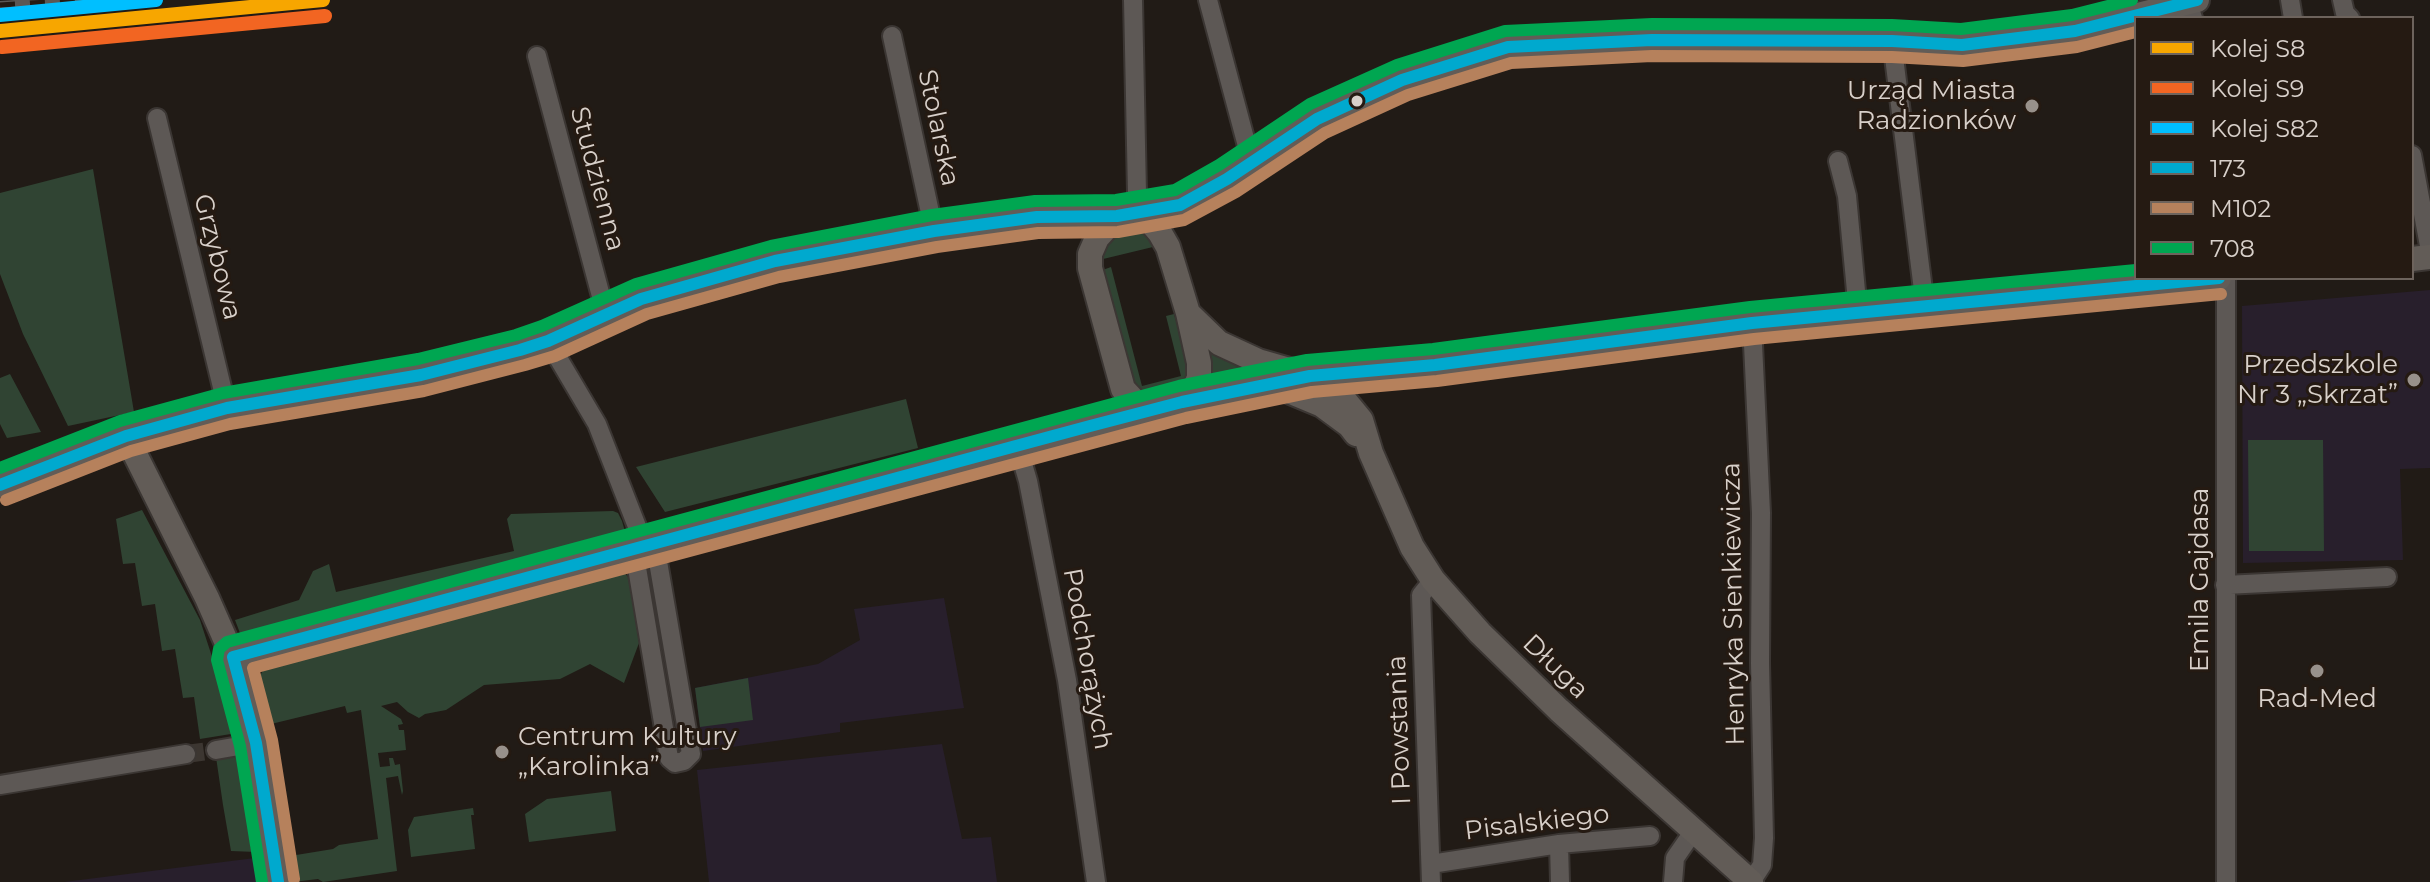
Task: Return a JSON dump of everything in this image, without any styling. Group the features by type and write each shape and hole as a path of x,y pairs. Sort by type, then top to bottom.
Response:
{"street":[{"path":"1133,0 1137,193 1143,213 1168,247 1199,363 1199,378 1193,391 1182,402"},
{"path":"1208,0 1251,161"},
{"path":"2146,16 2192,7"},
{"path":"0,485 126,436 227,408 421,375 520,350 548,341 641,299 775,261 934,231 1037,217 1117,216 1180,205 1317,119 1402,80 1508,47 1652,40 1892,41 1962,45 2054,34 2134,18"},
{"name":"Stolarska","path":"892,36 934,231"},
{"path":"1892,41 1925,306"},
{"name":"Studzienna","path":"537,56 606,315"},
{"name":"Grzybowa","path":"157,118 227,408"},
{"path":"1838,161 1847,196 1858,312"},
{"path":"2414,166 2430,251"},
{"path":"1117,216 1097,238 1090,254 1090,268 1123,389 1140,407 1152,410"},
{"path":"233,657 1182,402 1310,376 1383,370 1752,323 2198,280"},
{"name":"Emila Gajdasa","path":"2226,280 2226,882"},
{"name":"Długa","path":"1188,313 1219,343 1258,361 1310,376 1338,392 1361,420 1371,453 1412,547 1433,580 1513,666 1751,882"},
{"name":"Henryka Sienkiewicza","path":"1751,882 1762,865 1764,838 1761,513 1752,323"},
{"path":"548,341 597,424 645,547 691,754 684,761 675,763 669,758 645,547"},
{"path":"1361,420 1357,399 1362,386 1383,370"},
{"name":"Długa","path":"1274,385 1322,405 1349,425 1371,453"},
{"path":"126,436 233,657 256,743 278,882"},
{"name":"Podchorążych","path":"1018,447 1031,494 1067,680 1096,882"},
{"path":"2225,585 2387,577"},
{"name":"I Powstania","path":"1431,873 1421,595 1433,580"},
{"path":"216,750 256,743"},
{"path":"0,785 186,754"},
{"path":"1673,882 1675,858 1693,832"},
{"name":"Pisalskiego","path":"1431,873 1559,844 1650,836"},
{"path":"1559,844 1560,882"}],"shaded area":[{"path":"2430,290 2430,468 2400,469 2403,560 2243,563 2242,306"},
{"path":"944,598 964,708 840,723 840,732 703,751 695,688 818,664 860,640 854,609"},
{"path":"942,744 962,839 991,837 997,882 709,882 697,770"},
{"path":"255,858 258,882 64,882"}],"green space":[{"path":"93,169 134,412 68,426 23,334 0,274 0,193"},
{"path":"1136,230 1148,235 1157,246 1099,260 1113,236"},
{"path":"1111,267 1142,386 1181,376 1166,316 1174,314 1188,363 1188,382 1158,395 1141,391 1128,380 1100,271"},
{"path":"1206,346 1249,367 1250,376 1208,385"},
{"path":"10,374 41,432 7,438 0,424 0,378"},
{"path":"906,399 918,448 665,512 636,467"},
{"path":"2248,440 2323,440 2324,551 2249,551"},
{"path":"142,510 200,620 237,733 200,739 194,697 183,698 175,649 162,651 155,604 142,606 135,563 123,564 116,519"},
{"path":"613,511 622,521 626,535 624,544 243,641 235,620 299,600 313,571 329,564 336,592 514,551 507,519 511,514"},
{"path":"621,569 629,578 639,643 624,683 590,664 560,679 484,685 446,710 419,718 397,702 381,706 401,719 403,724 398,725 399,730 404,730 406,750 378,753 380,767 390,766 389,758 393,758 395,765 400,764 402,795 398,776 386,778 397,871 323,882 318,879 293,882 290,856 378,839 361,710 347,713 345,706 267,725 256,683 266,665"},
{"path":"748,678 753,720 700,727 695,688"},
{"path":"241,754 251,848 256,852 231,851 223,805 216,757"},
{"path":"611,791 616,831 529,842 525,814 547,799"},
{"path":"473,808 475,849 411,857 408,830 414,817"}],"tunnel":[{"path":"186,754 216,750"}],"railway":[{"path":"0,5 79,0"}],"rail line":[{"name":"S82","path":"0,15 156,0"},
{"name":"S8","path":"0,31 323,0"},
{"name":"S9","path":"2,47 325,16"}],"transit line":[{"name":"708","path":"0,468 120,421 223,393 418,359 516,335 636,284 771,246 932,215 1035,201 1116,200 1175,190 1219,165 1310,104 1397,65 1505,31 1652,24 1892,25 1961,29 2072,15 2132,0"},
{"name":"173","path":"2134,16 2197,0"},
{"name":"173","path":"0,485 126,436 227,408 421,375 520,350 548,341 641,299 775,261 934,231 1037,217 1117,216 1180,205 1227,179 1317,119 1402,80 1508,47 1652,40 1892,41 1962,45 2075,31 2134,16"},
{"name":"M102","path":"6,500 131,451 230,424 424,391 525,365 555,356 647,314 779,277 937,247 1038,233 1118,232 1184,220 1236,192 1325,133 1408,95 1511,63 1652,56 1892,57 1963,61 2077,47 2134,33"},
{"name":"708","path":"262,882 240,746 217,660 219,649 227,642 1179,386 1307,360 1433,349 1750,307 2134,270"},
{"name":"173","path":"233,657 1090,426 1182,402 1310,376 1435,365 1752,323 2198,280"},
{"name":"M102","path":"294,879 272,740 253,668 1186,418 1312,392 1437,381 1754,339 2221,294"},
{"name":"173","path":"233,657 256,743 278,882"}],"place":[{"name":"Urząd Miasta Radzionków","path":"2032,106"},
{"name":"Przedszkole Nr 3 „Skrzat”","path":"2414,380"},
{"name":"Rad-Med","path":"2317,671"},
{"name":"Centrum Kultury „Karolinka”","path":"502,752"}]}
